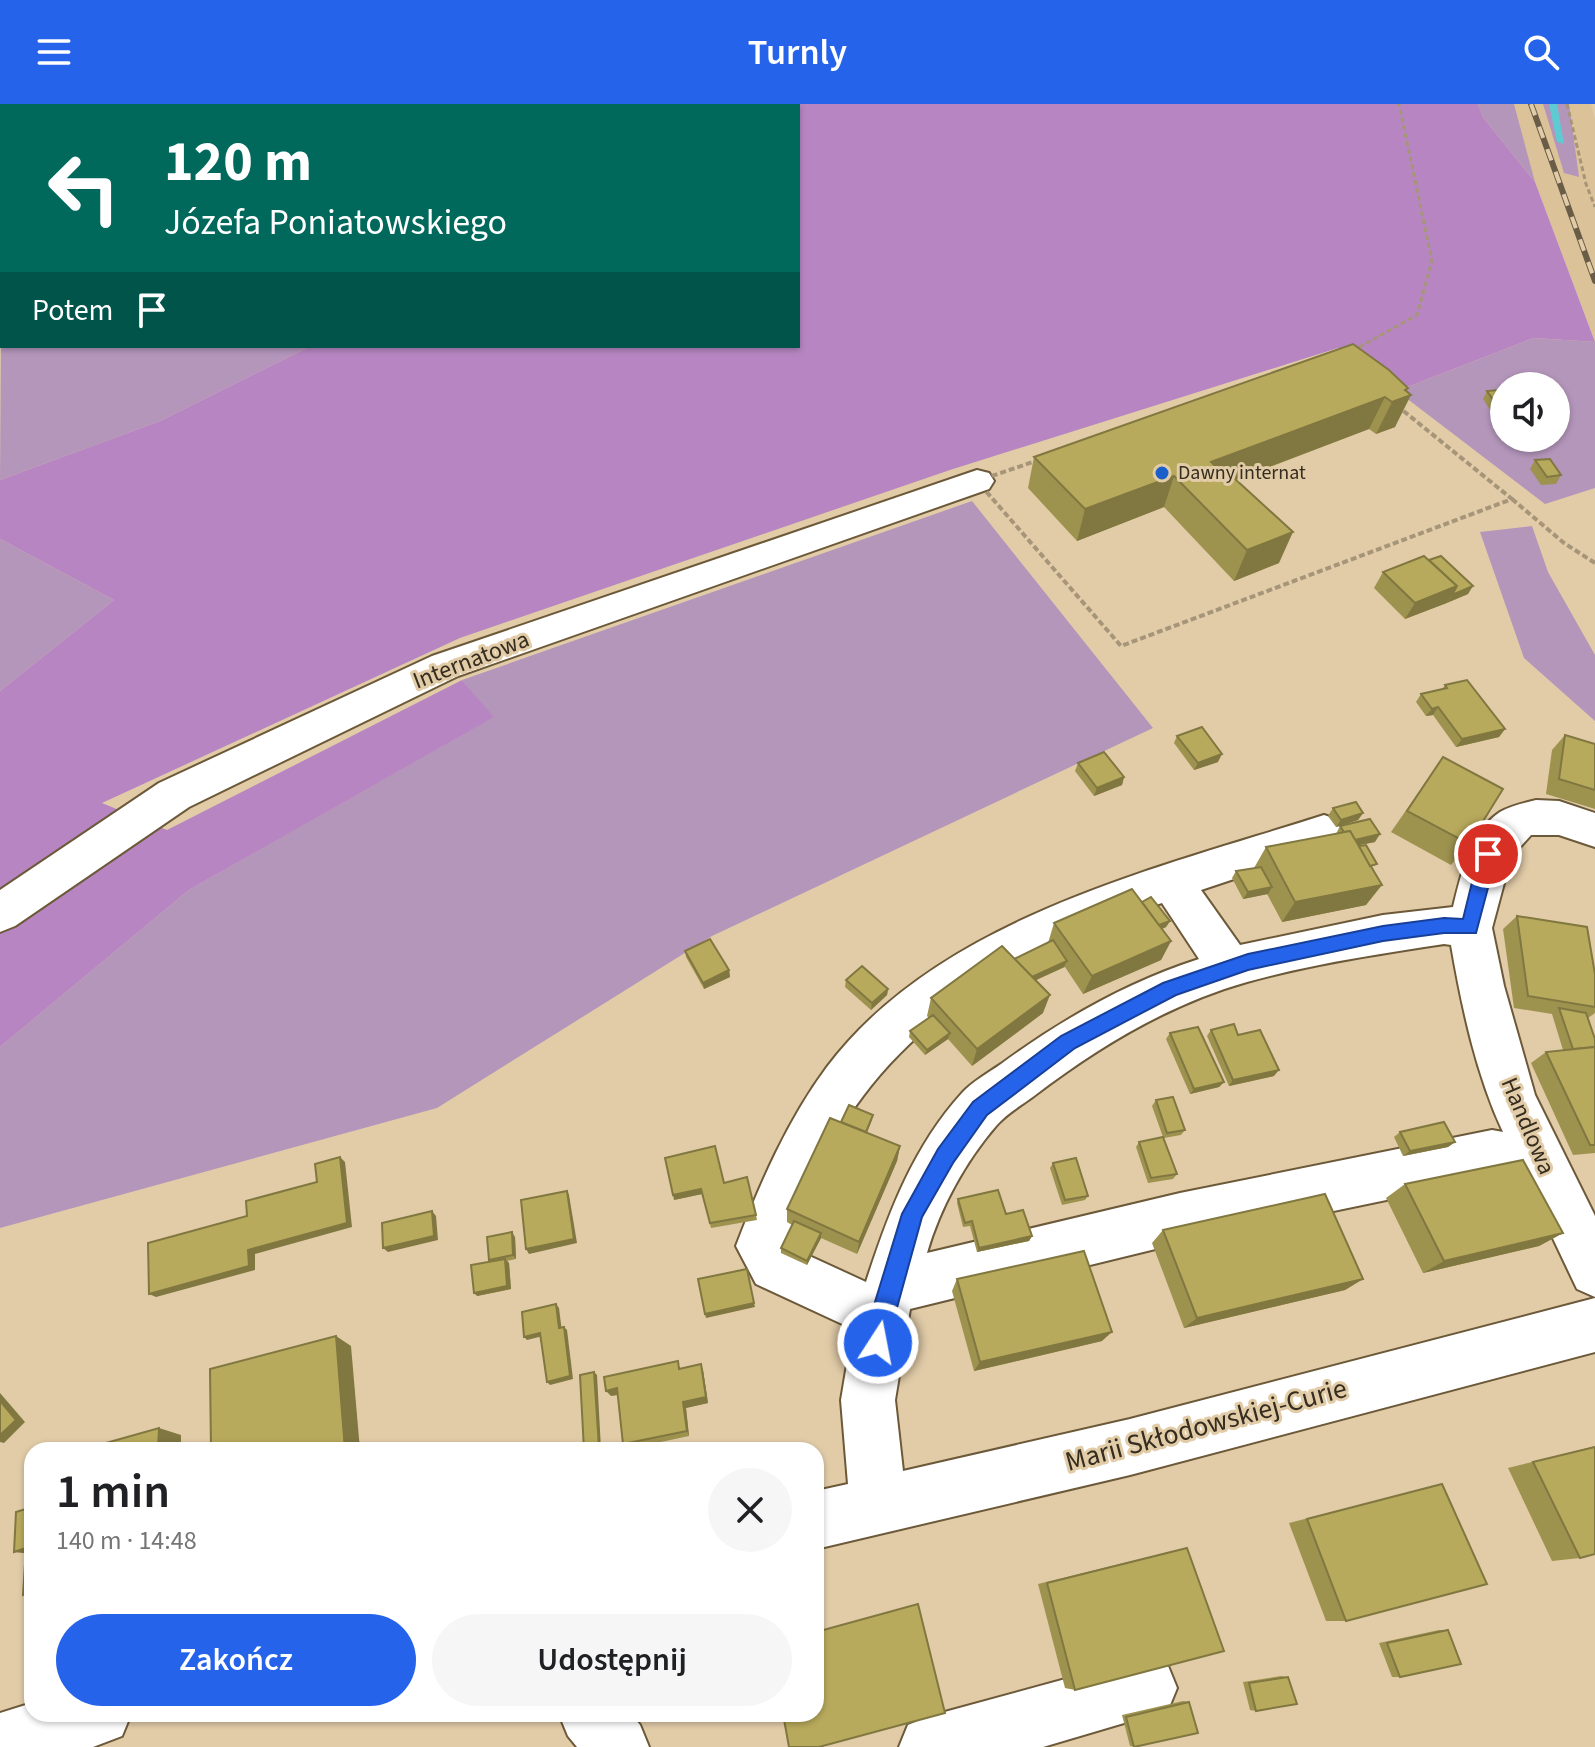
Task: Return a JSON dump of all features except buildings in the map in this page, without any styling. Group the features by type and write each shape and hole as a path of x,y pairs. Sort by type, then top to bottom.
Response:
{"street":[{"name":"Internatowa","path":"0,913 174,795 445,666 977,481"},
{"path":"878,1505 868,1400 886,1301 913,1214 946,1156 980,1108 1068,1042 1170,988 1230,968 1383,934 1444,925 1470,928 1488,854 1504,831 1524,818 1558,818 1595,830"},
{"path":"1324,832 1287,847 1105,903 1060,922 951,982 859,1064 832,1100 762,1246 774,1266 802,1281 886,1301 1180,1218 1492,1154 1528,1160 1547,1173"},
{"path":"1171,882 1230,968"},
{"name":"Handlowa","path":"1470,928 1481,986 1512,1099 1595,1271"},
{"name":"Marii Skłodowskiej-Curie","path":"824,1518 1130,1447 1595,1325"},
{"path":"930,1747 1146,1688"},
{"path":"0,1744 73,1722"},
{"path":"597,1722 618,1747"}],"path":[{"path":"1352,350 1417,315 1432,261 1399,104"},
{"path":"1567,104 1586,184 1595,207"},
{"path":"1512,499 1121,646 977,481 1338,358 1512,499 1564,543 1595,563"}],"shaded area":[{"path":"800,104 1478,104 1483,117 1535,182 1595,342 1534,338 1397,391 1338,348 950,470 460,638 102,803 167,830 462,680 494,717 189,890 0,1047 0,691 114,600 0,539 0,480 160,421 307,348 800,348"},
{"path":"1478,104 1514,104 1535,182 1483,117"},
{"path":"1514,104 1591,104 1595,119 1595,341 1535,182"},
{"path":"1543,104 1569,104 1579,177 1564,173"},
{"path":"1534,338 1595,342 1595,488 1545,504 1397,391"},
{"path":"1,348 307,348 160,421 0,480"},
{"path":"972,501 1153,728 712,936 437,1108 0,1228 0,1047 189,890 493,717 462,680"},
{"path":"1532,526 1548,572 1595,655 1595,721 1524,658 1480,532"},
{"path":"0,539 114,600 0,691"}],"waterway":[{"path":"1553,104 1561,142"}],"railway":[{"path":"1531,104 1595,281"}],"place":[{"name":"Dawny internat","path":"1162,473"}],"route":[{"path":"878,1343 882,1315 913,1214 946,1156 980,1108 1068,1042 1170,988 1248,962 1383,934 1444,925 1470,928 1488,854"}]}
